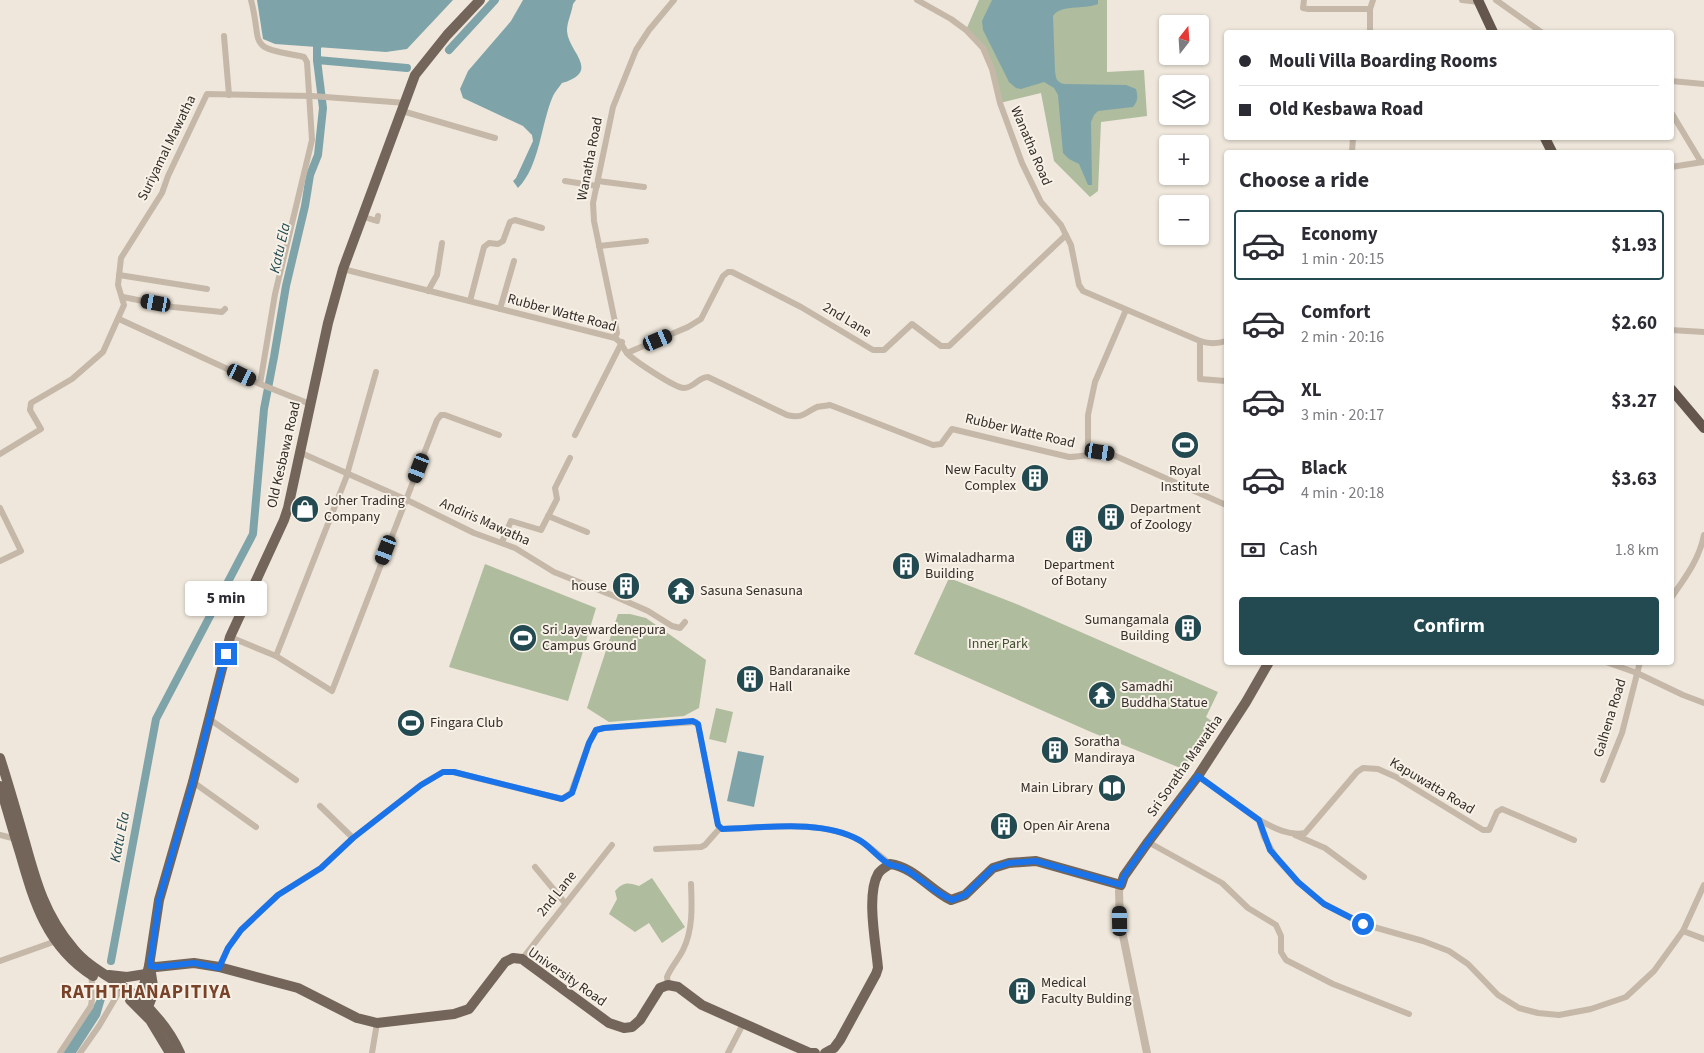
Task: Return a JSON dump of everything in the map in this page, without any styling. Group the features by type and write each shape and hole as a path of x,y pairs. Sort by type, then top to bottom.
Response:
{"highway":[{"path":"1478,1 1492,30"},
{"path":"1674,393 1704,428"}],"main road":[{"name":"Old Kesbawa Road","path":"144,1003 159,900 193,782 208,718 230,637 288,508 328,323 343,269 364,217 415,75 447,35 480,0"},
{"name":"Sri Soratha Mawatha","path":"1121,885 1124,876 1148,842 1198,776 1246,702 1266,665"},
{"path":"0,758 2,776 43,901 60,939 76,962 138,1006 150,1020 170,1053"},
{"path":"0,786 39,913 45,925 89,965 144,1003 162,1024 180,1053"},
{"path":"826,1053 834,1048 840,1040 876,974 878,968 872,913 874,884 878,873 890,864 899,865 942,896 952,900 965,895 993,868 1009,863 1036,861 1121,885"},
{"name":"University Road","path":"103,974 126,977 156,967 194,963 298,988 357,1018 377,1023 454,1014 469,1009 505,962 513,958 522,958 609,1022 624,1028 632,1027 640,1020 660,988 668,985"},
{"name":"Old Kesbawa Road","path":"148,970 162,1024"},
{"path":"668,985 678,987 702,1004 743,1024 810,1053 815,1053"},
{"path":"144,1003 154,992"}],"street":[{"path":"251,0 257,36 261,46 273,52 300,56 306,59 311,96 311,147 274,294 260,384"},
{"name":"Wanatha Road","path":"615,338 617,334 615,322 594,221 597,183 613,107 636,50 648,30 674,0"},
{"name":"Wanatha Road","path":"917,0 962,27 983,48 992,68 1000,103 1022,163 1041,202 1061,225 1071,245 1079,285 1083,290 1208,344 1224,342"},
{"path":"1304,0 1304,8 1308,9 1370,9"},
{"path":"1370,30 1370,9 1373,0"},
{"path":"1462,0 1478,1"},
{"path":"1496,0 1539,30"},
{"path":"224,36 229,95"},
{"path":"1674,81 1704,84"},
{"name":"Suriyamal Mawatha","path":"0,454 41,429 30,410 31,403 72,379 104,352 124,305 118,285 121,258 162,193 168,176 207,94 329,97 404,107 494,138"},
{"path":"1674,117 1702,162 1674,167"},
{"path":"564,181 644,187"},
{"path":"364,217 377,221 378,216"},
{"path":"470,301 484,247 503,241 510,222 515,220 542,228"},
{"name":"2nd Lane","path":"627,353 688,327 701,319 728,272 732,272 801,308 874,350 884,350 912,324 941,346 949,346 1066,235"},
{"path":"599,246 646,241"},
{"path":"428,291 437,275 442,243"},
{"path":"500,309 514,261"},
{"name":"Rubber Watte Road","path":"343,269 615,338 622,342 627,353 672,385 684,388 693,385 702,377 708,376 787,415 796,417 830,405 933,445 940,444 952,429 1069,457 1088,456 1100,452 1111,454 1224,505"},
{"path":"119,275 208,289"},
{"path":"123,297 222,312 224,309"},
{"path":"1088,456 1088,415 1095,382 1126,310"},
{"path":"119,319 260,384 310,404"},
{"path":"1674,330 1704,332"},
{"path":"1200,341 1200,379 1224,381"},
{"path":"575,435 622,342"},
{"path":"276,656 346,473 376,372"},
{"path":"230,637 276,656 332,691 437,420 441,415 445,415 499,435"},
{"name":"Andiris Mawatha","path":"299,452 407,500 474,533 502,542 529,555 554,572 648,611 672,626 680,628 685,622"},
{"path":"502,542 511,522 541,530 557,499 555,488 570,458"},
{"path":"0,508 21,551 0,561"},
{"path":"548,516 588,532"},
{"path":"1674,594 1695,564 1702,548 1704,536"},
{"path":"1614,665 1704,703"},
{"name":"Galhena Road","path":"1603,780 1622,733 1639,665"},
{"path":"208,718 296,780"},
{"path":"219,968 228,948 241,930 278,895 321,868 353,838 406,796 443,772 454,772 562,799 572,793 589,743 596,730 693,721 698,724 720,828"},
{"name":"Kapuwatta Road","path":"1294,835 1305,832 1357,772 1363,768 1378,769 1396,777 1483,830 1489,830 1497,812 1502,809 1574,840"},
{"path":"1198,776 1259,820 1275,829 1325,848 1364,877"},
{"path":"193,782 256,827"},
{"path":"320,806 353,838"},
{"path":"1259,820 1264,838 1277,859 1298,882 1324,904 1363,924 1423,940 1449,951 1468,964 1498,995 1519,1008 1538,1013 1559,1016 1591,1009 1626,997 1654,971 1683,931 1704,885"},
{"path":"720,828 800,827 838,831 860,840 890,864"},
{"path":"656,849 701,847 720,828"},
{"path":"0,835 16,839"},
{"path":"1148,842 1222,883 1248,908 1276,925 1280,936 1281,952 1286,960 1333,984 1409,1014"},
{"name":"2nd Lane","path":"522,958 612,846"},
{"path":"535,867 565,903"},
{"path":"668,985 666,977 682,951 690,931 691,884"},
{"path":"1121,885 1119,891 1120,921 1147,1053"},
{"path":"1683,931 1704,939"},
{"path":"0,961 60,939"},
{"path":"60,1053 91,1006 93,992 91,974"},
{"path":"80,1053 119,992"},
{"path":"372,1053 377,1023"},
{"path":"728,1053 743,1024"}],"green space":[{"path":"979,0 1107,0 1107,72 1144,70 1147,116 1101,122 1098,191 1090,197 1054,161 1041,93 1000,103 983,48 966,30"},
{"name":"Sri Jayewardenepura Campus Ground","path":"485,564 596,608 568,701 449,667"},
{"name":"Inner Park","path":"949,578 1014,603 1218,692 1206,717 1213,722 1183,769 1091,732 914,654"},
{"name":"Sri Jayewardenepura Campus Ground","path":"618,614 630,614 646,618 706,660 699,708 684,716 609,722 587,708"},
{"path":"716,708 733,712 726,743 709,739"},
{"path":"652,878 685,927 662,943 649,923 635,932 609,914 617,899 615,891 618,888 626,884 639,886"}],"water":[{"path":"257,0 453,0 407,49 386,52 275,44 263,39"},
{"path":"523,0 576,0 573,4 567,31 580,60 581,67 580,73 562,83 553,96 536,156 525,179 518,188 513,181 533,141 532,135 523,126 463,98 460,89 468,71 511,21"},
{"path":"992,0 1098,0 1098,4 1061,10 1053,16 1055,71 1058,81 1064,84 1126,85 1136,89 1137,99 1133,107 1098,111 1094,115 1091,122 1092,185 1088,185 1079,164 1069,159 1063,153 1058,95 1054,88 1044,82 1021,89 1016,88 1009,82 983,30 982,21"},
{"path":"738,751 764,756 754,807 727,801"},
{"path":"98,997 105,999 100,1016 76,1053 62,1053 93,1007"}],"waterway":[{"name":"Katu Ela","path":"449,50 495,0"},
{"path":"317,60 317,47 322,40"},
{"name":"Katu Ela","path":"111,961 156,719 253,534 264,409 286,286 305,206 310,175 318,155 323,108 317,60 407,68"}],"place":[{"name":"Royal Institute","path":"1185,445"},
{"name":"New Faculty Complex","path":"1035,478"},
{"name":"Joher Trading Company","path":"305,509"},
{"name":"Department of Zoology","path":"1111,517"},
{"name":"Department of Botany","path":"1079,539"},
{"name":"Wimaladharma Building","path":"906,566"},
{"name":"house","path":"626,586"},
{"name":"Sasuna Senasuna","path":"681,591"},
{"name":"Sumangamala Building","path":"1188,628"},
{"name":"Sri Jayewardenepura Campus Ground","path":"523,638"},
{"name":"Bandaranaike Hall","path":"750,679"},
{"name":"Samadhi Buddha Statue","path":"1102,695"},
{"name":"Fingara Club","path":"411,723"},
{"name":"Soratha Mandiraya","path":"1055,750"},
{"name":"Main Library","path":"1112,788"},
{"name":"Open Air Arena","path":"1004,826"},
{"name":"Medical Faculty Bulding","path":"1022,991"}],"district":[{"name":"RATHTHANAPITIYA","path":"146,992"}],"route":[{"path":"226,654 193,782 159,900 150,966 194,963 219,968 228,948 241,930 278,895 321,868 353,838 391,807 443,772 454,772 562,799 572,793 589,743 596,730 693,721 698,724 720,828 800,827 838,831 860,840 890,864 899,865 942,896 952,900 965,895 993,868 1009,863 1036,861 1121,885 1124,876 1148,842 1198,776 1259,820 1264,838 1270,850 1298,882 1324,904 1363,924"}]}
